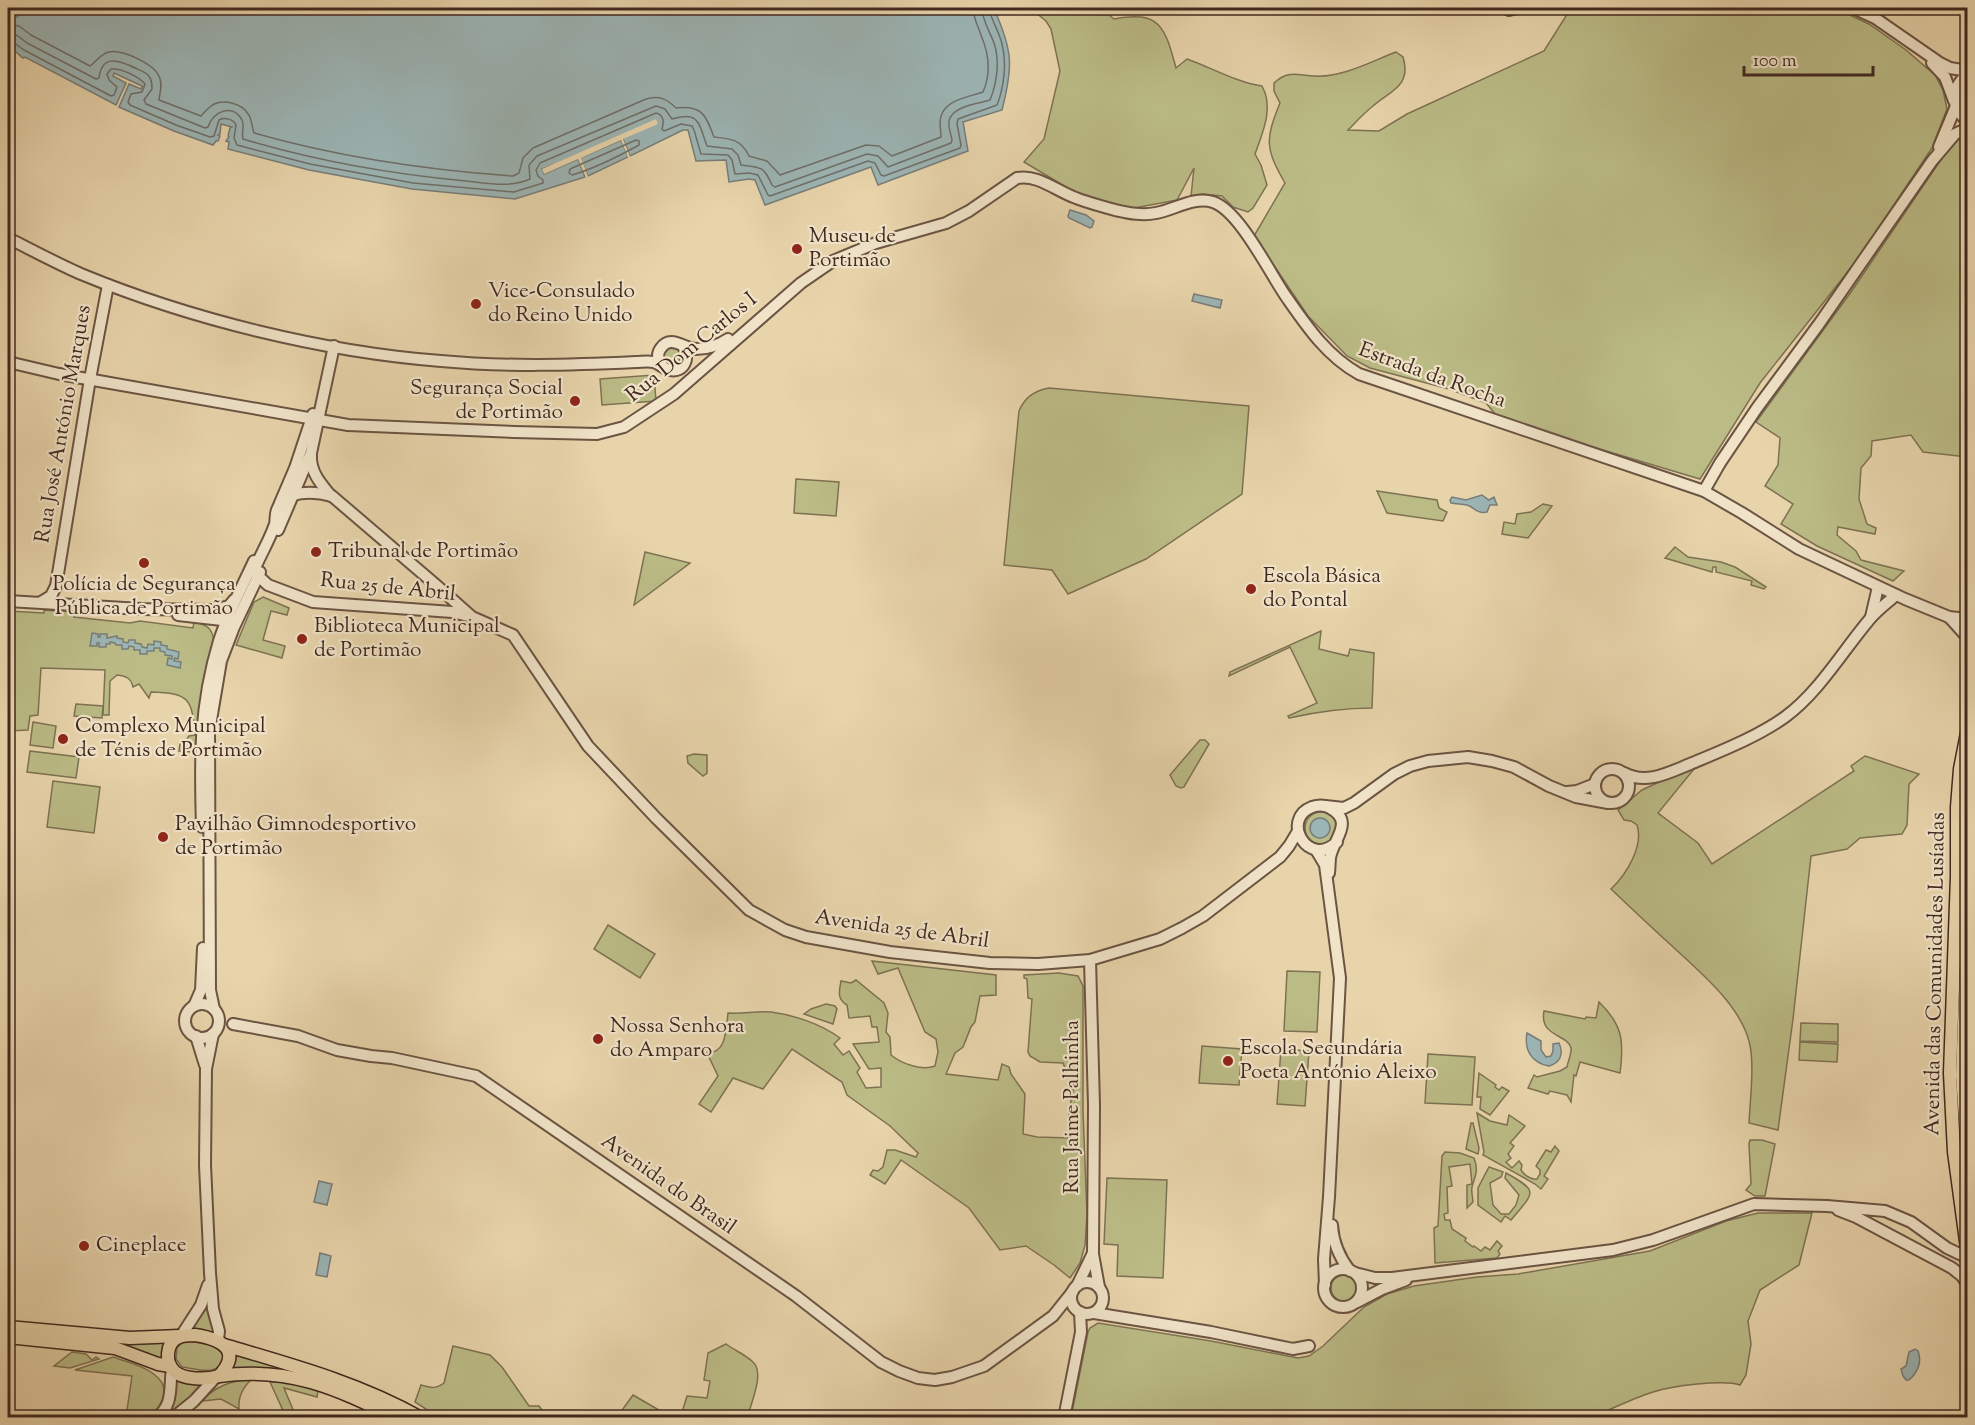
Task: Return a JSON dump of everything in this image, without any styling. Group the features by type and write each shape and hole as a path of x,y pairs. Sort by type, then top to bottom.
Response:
{"main road":[{"name":"Avenida das Comunidades Lusíadas","path":"1968,728 1960,770 1957,807 1957,876 1950,1073 1954,1152 1968,1257"},
{"name":"Avenida das Comunidades Lusíadas","path":"1968,921 1962,1075 1968,1160"},
{"path":"8,1327 130,1338 195,1335 324,1375 375,1395 421,1418"},
{"path":"8,1336 115,1348 171,1368 176,1373 198,1378 253,1373 308,1380 396,1418"},
{"path":"171,1368 168,1350 172,1342 180,1336"},
{"path":"217,1377 226,1368 229,1359 229,1351 221,1343"}],"street":[{"path":"1853,8 1875,18 1950,68 1968,72 1958,84 1955,104 1932,161"},
{"path":"1914,46 1944,77 1955,104 1968,121"},
{"path":"1704,491 1757,408 1820,324 1932,161 1956,134 1968,128"},
{"name":"Estrada da Rocha","path":"961,216 1011,181 1024,176 1046,183 1075,198 1130,213 1157,213 1203,200 1217,204 1229,211 1239,224 1319,342 1346,366 1359,374 1704,491 1799,549 1896,595 1949,617 1968,619"},
{"name":"Rua Dom Carlos I","path":"8,362 59,374 348,425 590,434 624,427 674,394 801,283 833,261 876,243 946,223 961,216"},
{"path":"8,238 108,285 212,319 331,346 386,355 441,362 563,366 649,362 669,370 705,359 729,344"},
{"name":"Rua José António Marques","path":"40,603 51,596 56,586 108,285"},
{"path":"662,366 658,355 662,346 673,342 699,350 709,348 749,327"},
{"path":"331,346 315,419 311,453 316,476 332,496 472,617"},
{"path":"674,394 684,364 686,352 683,346"},
{"name":"Rua Dom Carlos I","path":"250,408 295,419 307,425 307,433"},
{"path":"214,662 227,619 315,419"},
{"path":"208,754 213,702 221,660 311,453"},
{"path":"258,576 255,568 275,524 277,509 284,500 293,495 308,492 332,496"},
{"name":"Rua José António Marques","path":"58,571 60,589 64,596 75,605"},
{"name":"Rua 25 de Abril","path":"258,576 268,585 313,602 452,612 472,617 513,635 555,697"},
{"path":"141,609 209,620 227,619 237,613 252,588 257,584 268,585"},
{"path":"1871,617 1878,586"},
{"path":"8,601 141,609 215,610 230,606 240,592"},
{"path":"1280,856 1290,846 1298,831 1300,818 1306,810 1314,806 1344,808 1394,774 1428,761 1468,757 1492,761 1514,767 1549,786 1576,797 1616,804 1641,784 1710,756 1785,717 1820,683 1871,617 1896,595"},
{"path":"205,610 227,619 229,625 215,668 207,729 210,990 219,1022 213,1034 206,1069 205,1165 213,1309 221,1343"},
{"path":"164,613 213,626 218,633 204,710 200,755 203,894 201,990 185,1022 188,1030 196,1036 203,1038 213,1034"},
{"name":"Estrada da Rocha","path":"1949,617 1968,638"},
{"name":"Avenida 25 de Abril","path":"555,697 588,746 735,897 768,922 806,937 890,952 990,963 1038,964 1090,960 1160,939 1182,928 1203,916 1280,856"},
{"path":"1608,803 1599,798 1595,791 1599,774 1615,769 1634,779 1659,777"},
{"path":"1624,773 1629,783 1625,799"},
{"path":"1564,792 1577,791 1595,784"},
{"path":"1328,886 1331,853 1348,811 1354,803"},
{"path":"1280,856 1296,850 1325,849 1339,838 1342,824 1332,809 1325,806"},
{"path":"1298,831 1304,843 1314,849 1325,865 1340,978 1324,1259 1326,1297 1334,1305 1343,1307 1423,1274"},
{"name":"Rua Jaime Palhinha","path":"1090,960 1094,1105 1092,1254 1104,1299 1121,1319"},
{"path":"194,1006 204,1004 214,1009"},
{"name":"Avenida do Brasil","path":"232,1024 298,1036 337,1050 392,1058 476,1076 796,1296 881,1362 918,1378 935,1380 984,1366 1053,1316 1075,1288"},
{"path":"196,1036 206,1069"},
{"path":"1329,1197 1333,1239 1342,1260 1361,1280 1361,1295 1355,1303"},
{"path":"1325,1285 1329,1276 1340,1270 1375,1278 1613,1250 1653,1240 1754,1204 1827,1206 1885,1211 1911,1222 1947,1248 1968,1257"},
{"path":"1827,1206 1856,1217 1952,1268 1968,1285"},
{"name":"Rua Jaime Palhinha","path":"1075,1288 1092,1254"},
{"path":"180,1336 196,1315 207,1291 210,1273"},
{"path":"1099,1287 1086,1282 1075,1288 1071,1301 1085,1312 1121,1319 1211,1332 1293,1349 1308,1346"},
{"path":"1085,1312 1101,1307 1104,1299"},
{"path":"1064,1418 1085,1312"},
{"name":"Avenida do Brasil","path":"1053,1316 1085,1312"},
{"path":"154,1338 176,1330 196,1315"},
{"path":"156,1418 168,1406 171,1396 171,1368"},
{"path":"173,1418 194,1401 217,1377"}],"green space":[{"path":"1030,8 1082,8 1098,15 1109,15 1114,19 1142,17 1151,20 1164,32 1176,68 1187,59 1234,78 1262,86 1267,111 1255,154 1267,185 1253,208 1248,212 1233,207 1222,196 1202,194 1191,196 1194,168 1177,200 1129,209 1076,193 1024,162 1044,139 1060,71 1051,29 1046,21"},
{"path":"1571,8 1835,8 1869,24 1906,50 1935,75 1943,90 1947,109 1932,148 1857,260 1760,383 1700,479 1539,431 1496,415 1486,403 1449,389 1370,368 1347,356 1308,316 1254,236 1285,183 1274,161 1269,144 1280,103 1274,91 1274,83 1279,79 1292,74 1324,76 1335,74 1396,52 1403,57 1405,67 1402,81 1348,130 1379,131 1407,114 1544,51"},
{"path":"1967,135 1967,457 1923,452 1911,435 1872,441 1871,456 1861,468 1859,499 1867,524 1876,528 1875,534 1838,527 1837,535 1856,551 1861,560 1904,571 1893,581 1817,546 1781,524 1793,504 1765,486 1778,465 1780,438 1756,422 1851,292 1953,142"},
{"path":"672,347 678,350 681,356 678,362 672,365 666,362 663,356 666,350"},
{"path":"654,375 656,401 602,405 600,379"},
{"path":"1049,388 1249,406 1242,494 1146,559 1068,594 1052,570 1004,565 1019,411 1031,395"},
{"path":"796,479 839,482 836,516 794,513"},
{"path":"1377,491 1437,500 1439,508 1447,512 1443,521 1387,513"},
{"path":"1543,504 1552,506 1528,538 1502,534 1504,522 1515,524 1517,514 1531,512"},
{"path":"1675,547 1688,557 1721,562 1735,567 1766,587 1764,589 1751,585 1752,581 1716,572 1716,567 1713,567 1712,572 1665,558"},
{"path":"645,552 690,563 634,605"},
{"path":"263,597 289,608 287,615 271,611 263,640 285,646 282,658 236,645 254,602"},
{"path":"44,610 73,612 74,617 130,623 140,621 193,628 194,622 207,627 212,633 214,647 198,749 193,752 179,751 180,744 183,744 189,736 195,735 190,705 181,696 151,692 149,698 139,684 133,687 128,678 117,675 110,681 109,715 103,715 105,670 41,668 38,715 30,716 28,730 8,731 8,611 44,613"},
{"path":"1321,631 1319,649 1348,656 1350,649 1374,653 1372,708 1330,711 1289,718 1288,716 1317,703 1290,647 1229,676 1230,672"},
{"path":"76,704 103,706 102,718 74,716"},
{"path":"33,722 56,726 53,748 30,745"},
{"path":"1200,740 1205,740 1209,744 1184,787 1176,786 1170,775"},
{"path":"30,751 79,757 76,778 27,772"},
{"path":"707,755 707,773 703,776 688,763 687,756"},
{"path":"1865,756 1919,774 1909,784 1907,825 1902,834 1860,838 1847,849 1811,856 1778,1130 1749,1123 1751,1050 1744,1027 1737,1014 1706,977 1611,889 1632,860 1639,833 1637,825 1624,820 1618,810 1642,790 1698,764 1658,813 1698,843 1712,864 1854,771 1851,766"},
{"path":"53,781 100,787 94,833 47,827"},
{"path":"1321,812 1332,817 1337,828 1332,839 1321,844 1310,839 1305,828 1310,817"},
{"path":"608,925 655,954 640,978 594,949"},
{"path":"872,961 996,975 996,995 980,996 975,1022 963,1047 955,1053 946,1074 998,1080 1002,1064 1009,1067 1011,1074 1025,1094 1023,1134 1037,1137 1071,1138 1069,1113 1073,1089 1063,1063 1040,1062 1028,1052 1032,999 1028,998 1027,979 1024,975 1059,973 1078,976 1083,986 1083,1111 1087,1214 1085,1245 1080,1263 1070,1278 1026,1246 1000,1250 969,1208 901,1160 885,1184 870,1175 873,1170 878,1171 883,1167 887,1150 895,1150 916,1157 918,1153 890,1126 847,1095 842,1082 792,1049 763,1089 733,1078 711,1112 699,1104 718,1076 707,1053 714,1052 722,1045 728,1013 780,1013 824,1028 840,1038 834,1044 843,1055 849,1051 860,1068 857,1072 866,1088 881,1087 881,1068 869,1069 853,1044 879,1042 877,1027 872,1027 870,1016 849,1018 847,1005 840,995 841,981 851,983 856,980 884,1003 888,1013 886,1032 890,1037 891,1055 912,1066 924,1068 935,1066 938,1052 936,1039 925,1032 898,968 878,974"},
{"path":"1287,971 1320,972 1317,1032 1284,1031"},
{"path":"1599,1002 1613,1018 1620,1034 1622,1052 1620,1073 1580,1062 1576,1076 1574,1075 1571,1102 1567,1095 1550,1091 1548,1094 1528,1088 1534,1075 1537,1077 1567,1067 1571,1052 1569,1043 1546,1026 1544,1011 1585,1019 1586,1017 1596,1018"},
{"path":"826,1004 835,1006 837,1009 833,1024 804,1014 811,1009"},
{"path":"1801,1023 1838,1024 1838,1042 1800,1041"},
{"path":"1800,1042 1838,1044 1837,1062 1799,1060"},
{"path":"1202,1046 1242,1049 1239,1085 1199,1083"},
{"path":"1281,1049 1309,1051 1305,1106 1277,1104"},
{"path":"1428,1054 1475,1057 1472,1105 1425,1103"},
{"path":"1479,1073 1496,1085 1495,1087 1499,1090 1502,1087 1509,1091 1490,1115 1480,1109 1481,1097 1477,1097"},
{"path":"1477,1113 1490,1121 1507,1125 1509,1115 1525,1126 1510,1143 1514,1146 1508,1154 1511,1158 1506,1162 1512,1168 1519,1161 1522,1165 1521,1170 1530,1178 1537,1179 1540,1170 1536,1166 1546,1150 1551,1152 1555,1146 1559,1151 1544,1176 1548,1179 1541,1189 1483,1155"},
{"path":"1471,1123 1473,1123 1479,1148 1478,1154 1466,1149"},
{"path":"1750,1140 1762,1140 1775,1144 1765,1196 1755,1196 1746,1190 1751,1184"},
{"path":"1445,1152 1460,1153 1474,1158 1476,1170 1472,1189 1473,1202 1467,1208 1467,1185 1472,1184 1470,1164 1449,1167 1452,1186 1447,1187 1448,1213 1444,1214 1445,1220 1450,1220 1452,1229 1481,1251 1485,1247 1490,1250 1497,1241 1502,1246 1497,1258 1435,1263 1434,1228 1438,1226 1442,1156"},
{"path":"1489,1167 1503,1172 1501,1177 1490,1183 1493,1205 1501,1214 1509,1214 1516,1205 1519,1195 1505,1178 1506,1173 1529,1189 1528,1198 1511,1220 1505,1216 1501,1222 1478,1205 1478,1188"},
{"path":"1107,1178 1167,1180 1163,1278 1117,1276 1118,1245 1104,1244"},
{"path":"1758,1213 1812,1213 1799,1265 1760,1290 1748,1321 1751,1344 1746,1375 1740,1385 1710,1383 1661,1390 1597,1415 1598,1418 1071,1417 1088,1332 1098,1323 1298,1358 1309,1356 1323,1346 1364,1307 1387,1294 1414,1286 1518,1274 1650,1251 1726,1221"},
{"path":"1344,1275 1353,1279 1357,1288 1353,1297 1344,1301 1335,1297 1331,1288 1335,1279"},
{"path":"207,1297 214,1332 189,1329"},
{"path":"56,1335 166,1342 163,1361"},
{"path":"189,1341 216,1346 223,1355 218,1367 201,1370 182,1367 176,1359 177,1348"},
{"path":"726,1344 750,1359 758,1373 748,1416 694,1417 683,1409 687,1396 707,1398 710,1381 704,1380 708,1353"},
{"path":"453,1346 490,1355 502,1367 529,1406 539,1406 547,1417 438,1417 415,1402 421,1385 433,1387 444,1383"},
{"path":"72,1352 86,1354 92,1360 96,1357 99,1359 70,1368 54,1366"},
{"path":"235,1353 322,1380 299,1374 276,1369 253,1368 231,1371"},
{"path":"113,1357 147,1370 161,1381 164,1393 162,1400 151,1414 140,1418 126,1417 132,1376 75,1370"},
{"path":"174,1377 205,1383 190,1398 162,1418"},
{"path":"252,1379 242,1392 239,1409 221,1399 202,1401 213,1391 225,1385"},
{"path":"287,1381 318,1391 317,1397 284,1388 296,1417 286,1417 270,1382"},
{"path":"356,1393 369,1398 412,1417 407,1417"},
{"path":"633,1395 671,1417 617,1417"}],"water":[{"path":"8,8 21,8 15,15 17,17 24,8 994,8 1008,47 1009,69 1002,110 963,122 968,151 878,185 871,167 765,205 755,180 729,182 726,160 696,161 688,130 683,130 630,156 623,139 542,169 544,174 578,159 585,177 515,199 412,189 309,170 228,149 229,142 226,141 232,127 221,124 218,135 220,136 213,145 174,131 119,107 129,84 141,89 142,86 114,73 113,76 126,83 116,105 23,58 8,45"},
{"path":"621,140 628,157 588,176 580,158"},
{"path":"1070,210 1086,215 1094,221 1092,227 1069,218"},
{"path":"1194,294 1222,300 1220,308 1192,301"},
{"path":"1482,495 1489,500 1494,497 1497,505 1490,505 1487,512 1480,512 1467,505 1451,503 1450,500 1452,497 1466,500"},
{"path":"92,633 98,634 98,637 100,634 107,634 107,638 117,636 123,639 123,642 128,643 129,640 135,640 135,643 147,648 148,644 154,645 154,641 161,642 161,645 167,646 167,649 179,652 178,659 175,658 174,661 181,662 180,668 167,665 168,658 172,659 172,656 165,655 160,648 147,651 147,654 140,654 140,650 134,650 134,647 129,646 128,649 122,649 122,645 110,642 106,644 106,647 99,647 99,643 97,646 90,646"},
{"path":"1320,818 1327,821 1330,828 1327,835 1320,838 1313,835 1310,828 1313,821"},
{"path":"1527,1033 1541,1041 1541,1050 1546,1057 1551,1056 1553,1044 1559,1043 1561,1054 1553,1065 1543,1064 1533,1058 1528,1050"},
{"path":"319,1181 332,1184 327,1205 314,1202"},
{"path":"320,1253 331,1256 327,1277 316,1275"},
{"path":"1915,1349 1920,1359 1918,1367 1912,1377 1906,1380 1901,1369 1906,1366 1909,1352"}],"pier":[{"path":"656,119 658,124 623,139 631,159 629,160 621,140 581,158 589,179 587,180 578,159 544,174 542,169"}],"place":[{"name":"Museu de Portimão","path":"797,249"},
{"name":"Vice-Consulado do Reino Unido","path":"476,304"},
{"name":"Segurança Social de Portimão","path":"575,401"},
{"name":"Tribunal de Portimão","path":"316,552"},
{"name":"Polícia de Segurança Pública de Portimão","path":"144,563"},
{"name":"Escola Básica do Pontal","path":"1251,589"},
{"name":"Biblioteca Municipal de Portimão","path":"302,639"},
{"name":"Complexo Municipal de Ténis de Portimão","path":"63,739"},
{"name":"Pavilhão Gimnodesportivo de Portimão","path":"163,837"},
{"name":"Nossa Senhora do Amparo","path":"598,1039"},
{"name":"Escola Secundária Poeta António Aleixo","path":"1228,1061"},
{"name":"Cineplace","path":"84,1246"}]}
